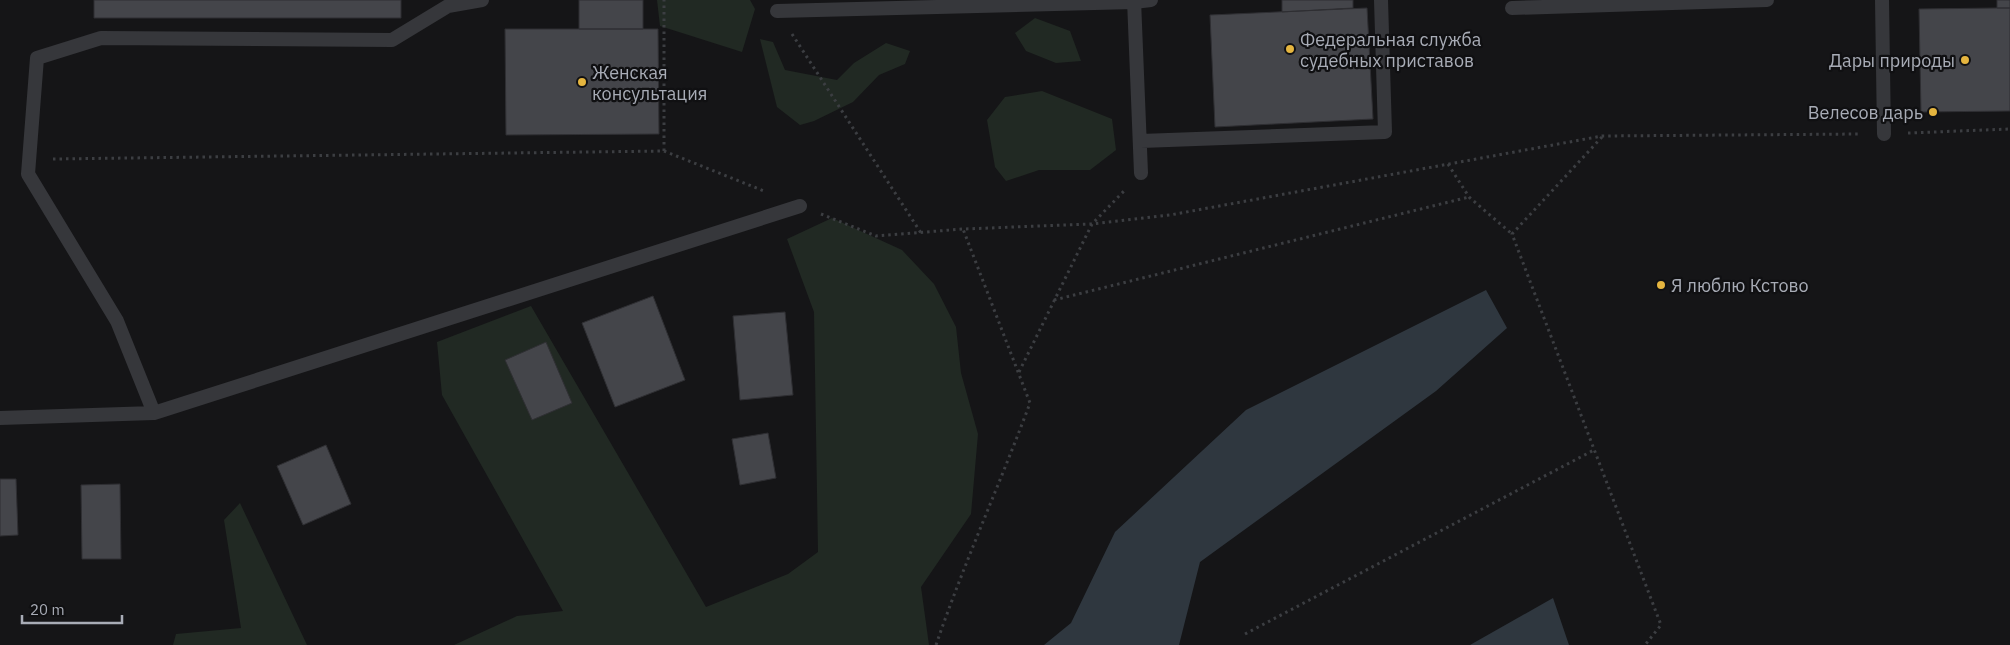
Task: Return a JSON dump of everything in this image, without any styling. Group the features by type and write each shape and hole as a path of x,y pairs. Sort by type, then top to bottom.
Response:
{"lane":[{"path":"154,412 116,321 28,174 36,58 101,38 392,40 447,3 482,0"},
{"path":"777,11 1151,0"},
{"path":"1141,141 1385,132 1381,0"},
{"path":"1512,8 1767,0"},
{"path":"1882,0 1884,134"},
{"path":"1134,1 1141,173"},
{"path":"0,418 154,412 800,206"}],"path":[{"path":"664,0 664,151"},
{"path":"777,11 921,232"},
{"path":"28,160 664,151 876,236 963,229 1092,224 1170,215 1602,136 1884,134 2010,129"},
{"path":"1512,234 1602,136"},
{"path":"1448,164 1469,197 1512,234 1661,626 1645,645"},
{"path":"1018,372 1092,224 1141,173"},
{"path":"1054,300 1469,197"},
{"path":"936,645 949,606 1003,475 1030,403 963,229"},
{"path":"1245,634 1594,450"}],"shaded area":[{"path":"657,0 750,0 755,9 742,52 660,26"},
{"path":"1035,18 1070,31 1081,61 1056,63 1026,51 1015,33"},
{"path":"760,39 773,42 785,70 837,80 854,63 886,43 910,51 905,64 879,75 853,102 814,121 800,125 777,107"},
{"path":"1042,91 1112,119 1116,150 1090,170 1039,170 1006,181 995,167 987,120 1005,97"},
{"path":"832,218 902,250 934,284 956,327 961,373 978,434 971,514 921,587 929,645 454,645 517,616 563,611 442,395 437,342 531,306 706,607 788,574 818,552 814,312 787,239"},
{"path":"1486,290 1507,328 1436,391 1200,562 1179,645 1044,645 1071,623 1115,532 1246,410"},
{"path":"240,503 307,645 173,645 176,634 241,628 224,520"},
{"path":"1553,598 1569,645 1470,645"}],"building":[{"path":"94,0 401,0 401,18 94,18"},
{"path":"579,0 643,0 643,29 579,29"},
{"path":"1282,0 1353,0 1353,8 1282,12"},
{"path":"1997,0 2010,0 2010,8 1997,8"},
{"name":"Федеральная служба судебных приставов","path":"1367,8 1373,119 1215,127 1210,15"},
{"name":"Дары природы","path":"2010,8 2010,111 1921,112 1919,9"},
{"name":"Женская консультация","path":"505,29 658,29 659,134 506,135"},
{"path":"653,296 685,380 615,407 582,323"},
{"path":"785,312 793,395 740,400 733,316"},
{"path":"546,342 572,403 532,420 505,360"},
{"path":"768,433 776,478 740,485 732,439"},
{"path":"326,445 351,504 303,525 277,466"},
{"path":"0,479 16,479 18,535 0,536"},
{"path":"120,484 121,559 82,559 81,485"}],"place":[{"name":"Федеральная служба судебных приставов","path":"1290,49"},
{"name":"Дары природы","path":"1965,60"},
{"name":"Женская консультация","path":"582,82"},
{"name":"Велесов дарь","path":"1933,112"},
{"name":"Я люблю Кстово","path":"1661,285"}]}
